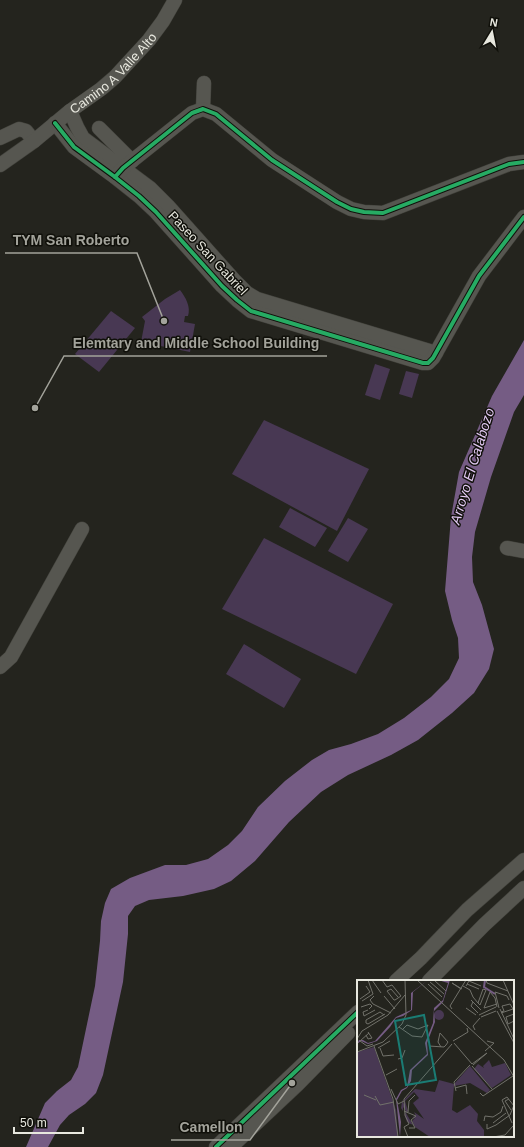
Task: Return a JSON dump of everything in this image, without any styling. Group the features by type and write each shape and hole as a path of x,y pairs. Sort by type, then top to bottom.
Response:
{"street":[{"name":"Camino A Valle Alto","path":"0,165 34,141 70,111 115,77 149,40 163,21 175,0"},
{"path":"203,109 204,83"},
{"path":"99,128 123,168 192,113 203,109 216,114 272,160 304,181 337,202 351,209 364,212 383,213 509,164 524,162"},
{"name":"Paseo San Gabriel","path":"70,111 77,128 79,143"},
{"name":"Paseo San Gabriel","path":"55,123 79,143 123,168 150,188 168,206 184,234 247,293 254,305 337,330 436,353 479,276 524,217"},
{"path":"0,138 19,129 26,131 34,141"},
{"path":"0,667 11,657 82,529"},
{"path":"507,548 524,551"},
{"path":"397,980 421,958 467,910 524,860"},
{"path":"430,980 484,925 524,888"},
{"path":"216,1147 357,1017"},
{"path":"231,1147 297,1086 357,1017"}],"shaded area":[{"path":"180,290 186,299 189,309 188,316 185,316 184,322 195,324 190,352 141,342 145,321 142,317 165,299"},
{"path":"111,311 135,328 99,372 75,354"},
{"path":"375,364 390,369 380,400 365,395"},
{"path":"406,371 419,374 412,398 399,394"},
{"path":"264,420 369,469 337,531 232,474"},
{"path":"290,508 327,528 315,547 279,527"},
{"path":"348,518 368,529 348,562 328,551"},
{"path":"264,538 393,604 356,674 222,609"},
{"path":"244,644 301,679 284,708 226,674"}],"water":[{"name":"Arroyo El Calabozo","path":"524,340 524,395 514,412 491,477 475,532 472,557 473,582 482,605 494,649 489,669 474,693 418,740 391,755 348,775 321,792 289,822 255,861 231,881 214,889 183,896 149,900 135,906 128,916 128,934 123,982 103,1075 96,1093 85,1104 69,1115 60,1125 48,1147 26,1147 45,1103 71,1080 78,1067 95,986 101,921 105,903 111,889 130,878 165,865 186,865 208,859 228,845 242,831 258,807 285,781 312,760 329,750 378,734 404,718 431,697 449,679 459,658 458,638 445,591 451,517 459,472 492,396"}],"cycle path":[{"path":"115,177 123,168 192,113 203,109 216,114 272,160 337,202 351,209 364,212 383,213 509,164 524,162"},
{"path":"55,123 74,147 139,196 156,212 222,286 251,311 423,363 428,363 433,358 479,276 524,217"},
{"path":"216,1147 357,1013"}],"place":[{"name":"TYM San Roberto","path":"164,321"},
{"name":"Elemtary and Middle School Building","path":"35,408"},
{"name":"Camellon","path":"292,1083"}]}
